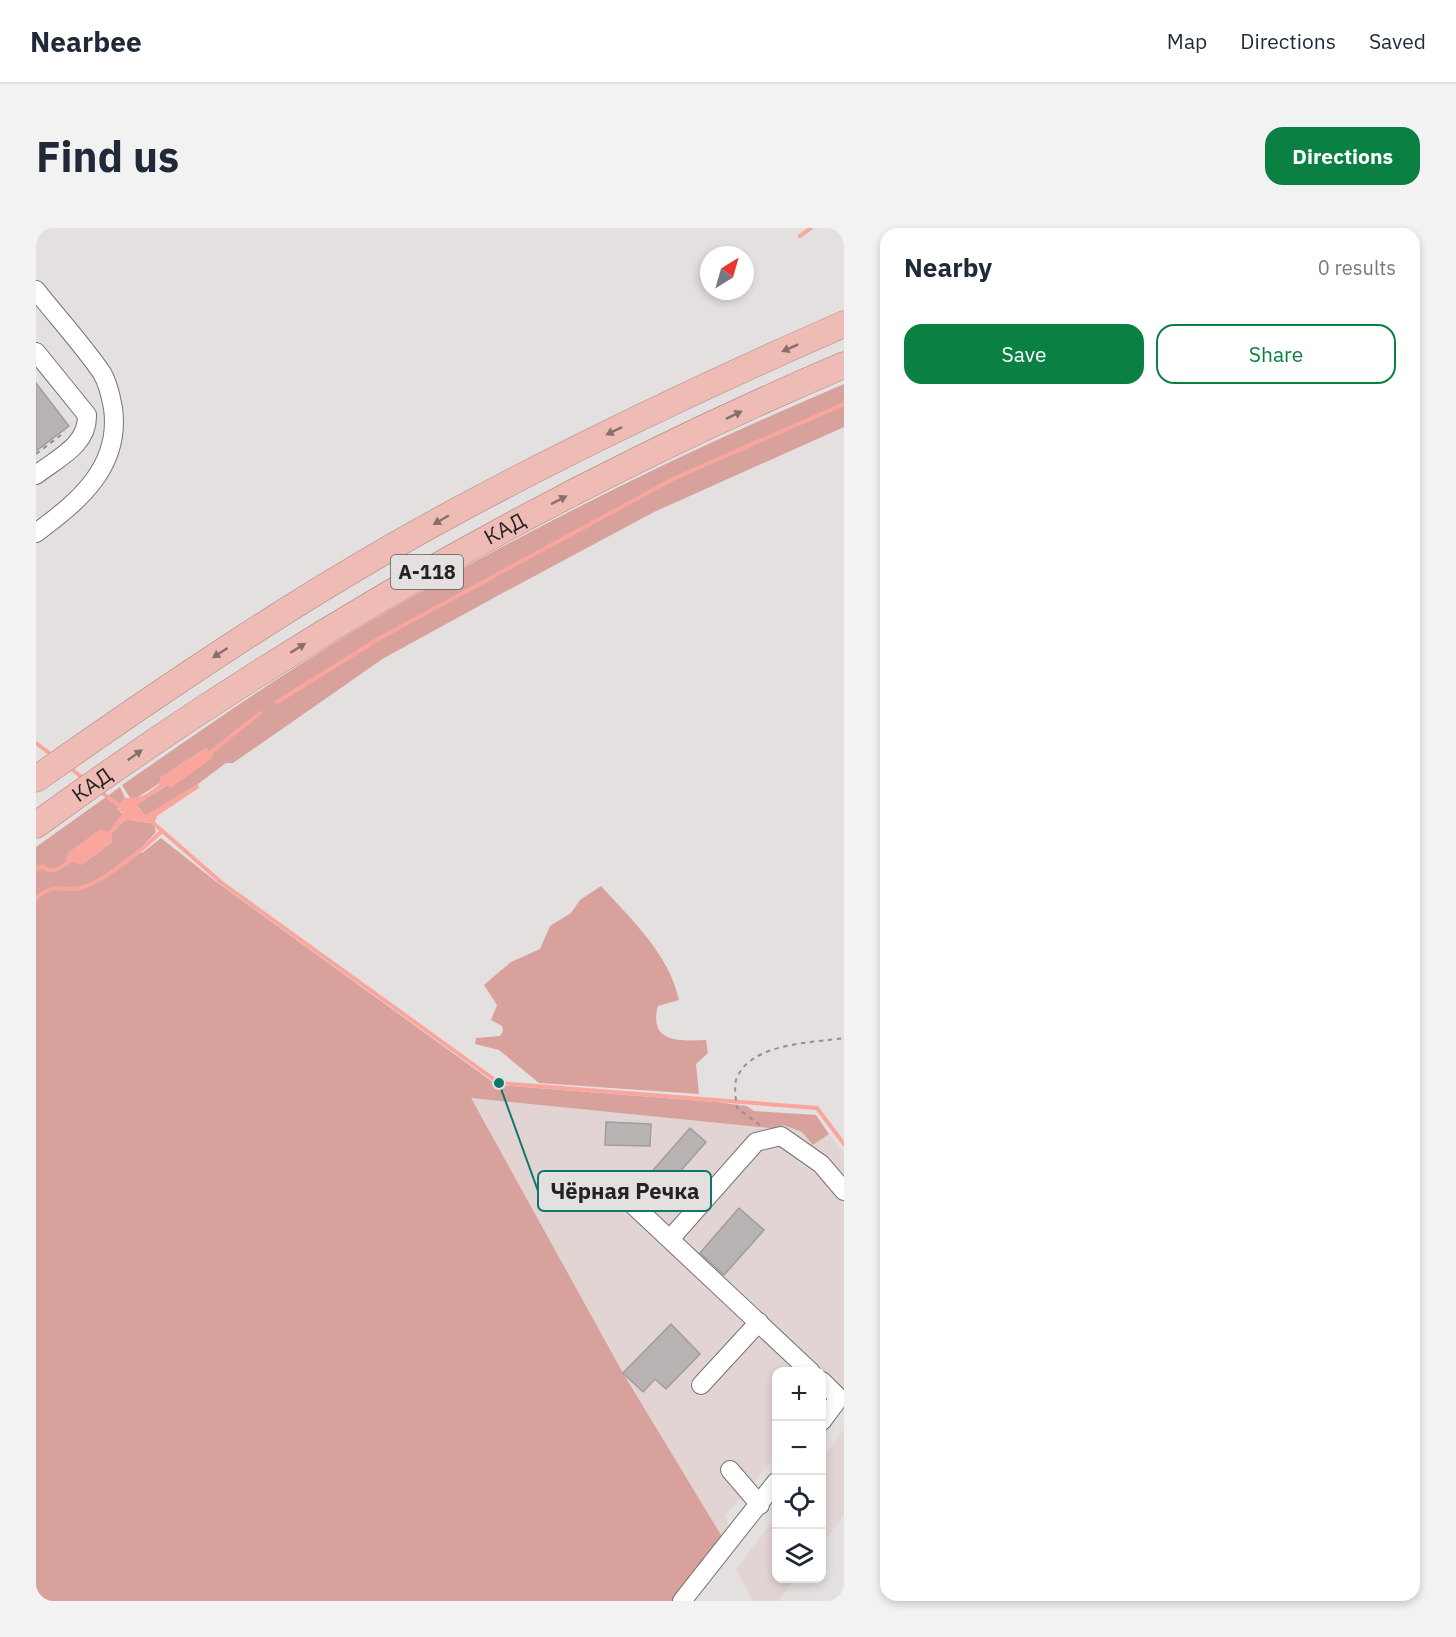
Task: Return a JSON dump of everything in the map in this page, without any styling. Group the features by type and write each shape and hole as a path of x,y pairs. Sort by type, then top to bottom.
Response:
{"highway":[{"name":"КАД","path":"36,779 157,693 290,608 452,513 607,434 844,324"},
{"name":"КАД","path":"36,825 177,724 322,633 472,546 614,472 779,393 844,365"}],"street":[{"path":"36,290 103,375 114,418 114,439 110,457 78,500 36,533"},
{"path":"36,352 87,415 87,424 81,440 36,475"},
{"path":"670,1239 756,1142 781,1136 821,1164 844,1191"},
{"path":"615,1188 807,1367"},
{"path":"701,1385 759,1322"},
{"path":"826,1386 842,1404 826,1417"},
{"path":"730,1470 760,1505"},
{"path":"682,1601 772,1489"}],"path":[{"path":"36,454 74,425"},
{"path":"781,1136 736,1108 735,1082 745,1063 762,1052 844,1038"}],"shaded area":[{"path":"844,384 844,427 654,512 384,658 233,763 226,763 198,784 146,816 137,806 139,803 213,756 206,748 160,778 160,783 135,799 130,798 122,785 265,687 334,643 475,561 695,450"},
{"path":"206,748 213,756 211,759 172,787 165,786 139,803 137,807 146,815 198,784 199,788 157,816 154,824 126,819 111,834 112,842 81,865 65,859 69,852 99,830 109,831 123,813 117,809 125,798 147,793 160,784 160,778"},
{"path":"120,787 125,798 117,809 123,814 121,818 81,865 112,842 111,834 126,819 154,824 156,832 139,850 142,853 161,838 218,883 497,1085 716,1102 747,1106 754,1111 816,1115 829,1134 813,1145 802,1132 783,1125 780,1129 471,1098 623,1373 721,1535 730,1531 676,1601 36,1601 36,847"},
{"path":"601,886 648,938 674,983 679,1000 658,1006 656,1018 662,1033 677,1039 706,1040 708,1053 696,1064 699,1094 539,1083 499,1050 475,1044 476,1038 500,1036 503,1031 502,1026 491,1020 497,1005 484,985 511,962 540,949 550,926 571,913 580,900"},
{"path":"470,1098 780,1129 782,1125 802,1132 813,1145 829,1134 844,1154 844,1411 826,1401 826,1367 772,1367 772,1461 725,1516 730,1531 721,1535 623,1373"},
{"path":"844,1429 844,1515 826,1540 826,1475 826,1454"},
{"path":"772,1522 772,1583 792,1583 778,1601 753,1601 736,1569"}],"building":[{"path":"36,383 69,426 36,451"},
{"path":"606,1122 651,1124 650,1146 605,1145"},
{"path":"690,1128 706,1142 664,1190 648,1176"},
{"path":"739,1208 764,1230 724,1275 700,1253"},
{"path":"671,1324 700,1354 666,1389 655,1379 643,1392 623,1373"}],"waterway":[{"path":"800,236 811,228"},
{"path":"277,702 380,638 675,478 844,404"},
{"path":"210,753 260,713"},
{"path":"36,743 53,756"},
{"path":"69,767 84,779"},
{"path":"100,791 122,808"},
{"path":"151,821 222,883 499,1083 817,1108 844,1144"},
{"path":"36,898 54,888 74,889 89,885 111,872 161,832"},
{"path":"36,869 43,867 54,871 69,862"}],"place":[{"name":"Чёрная Речка","path":"499,1083"}]}
